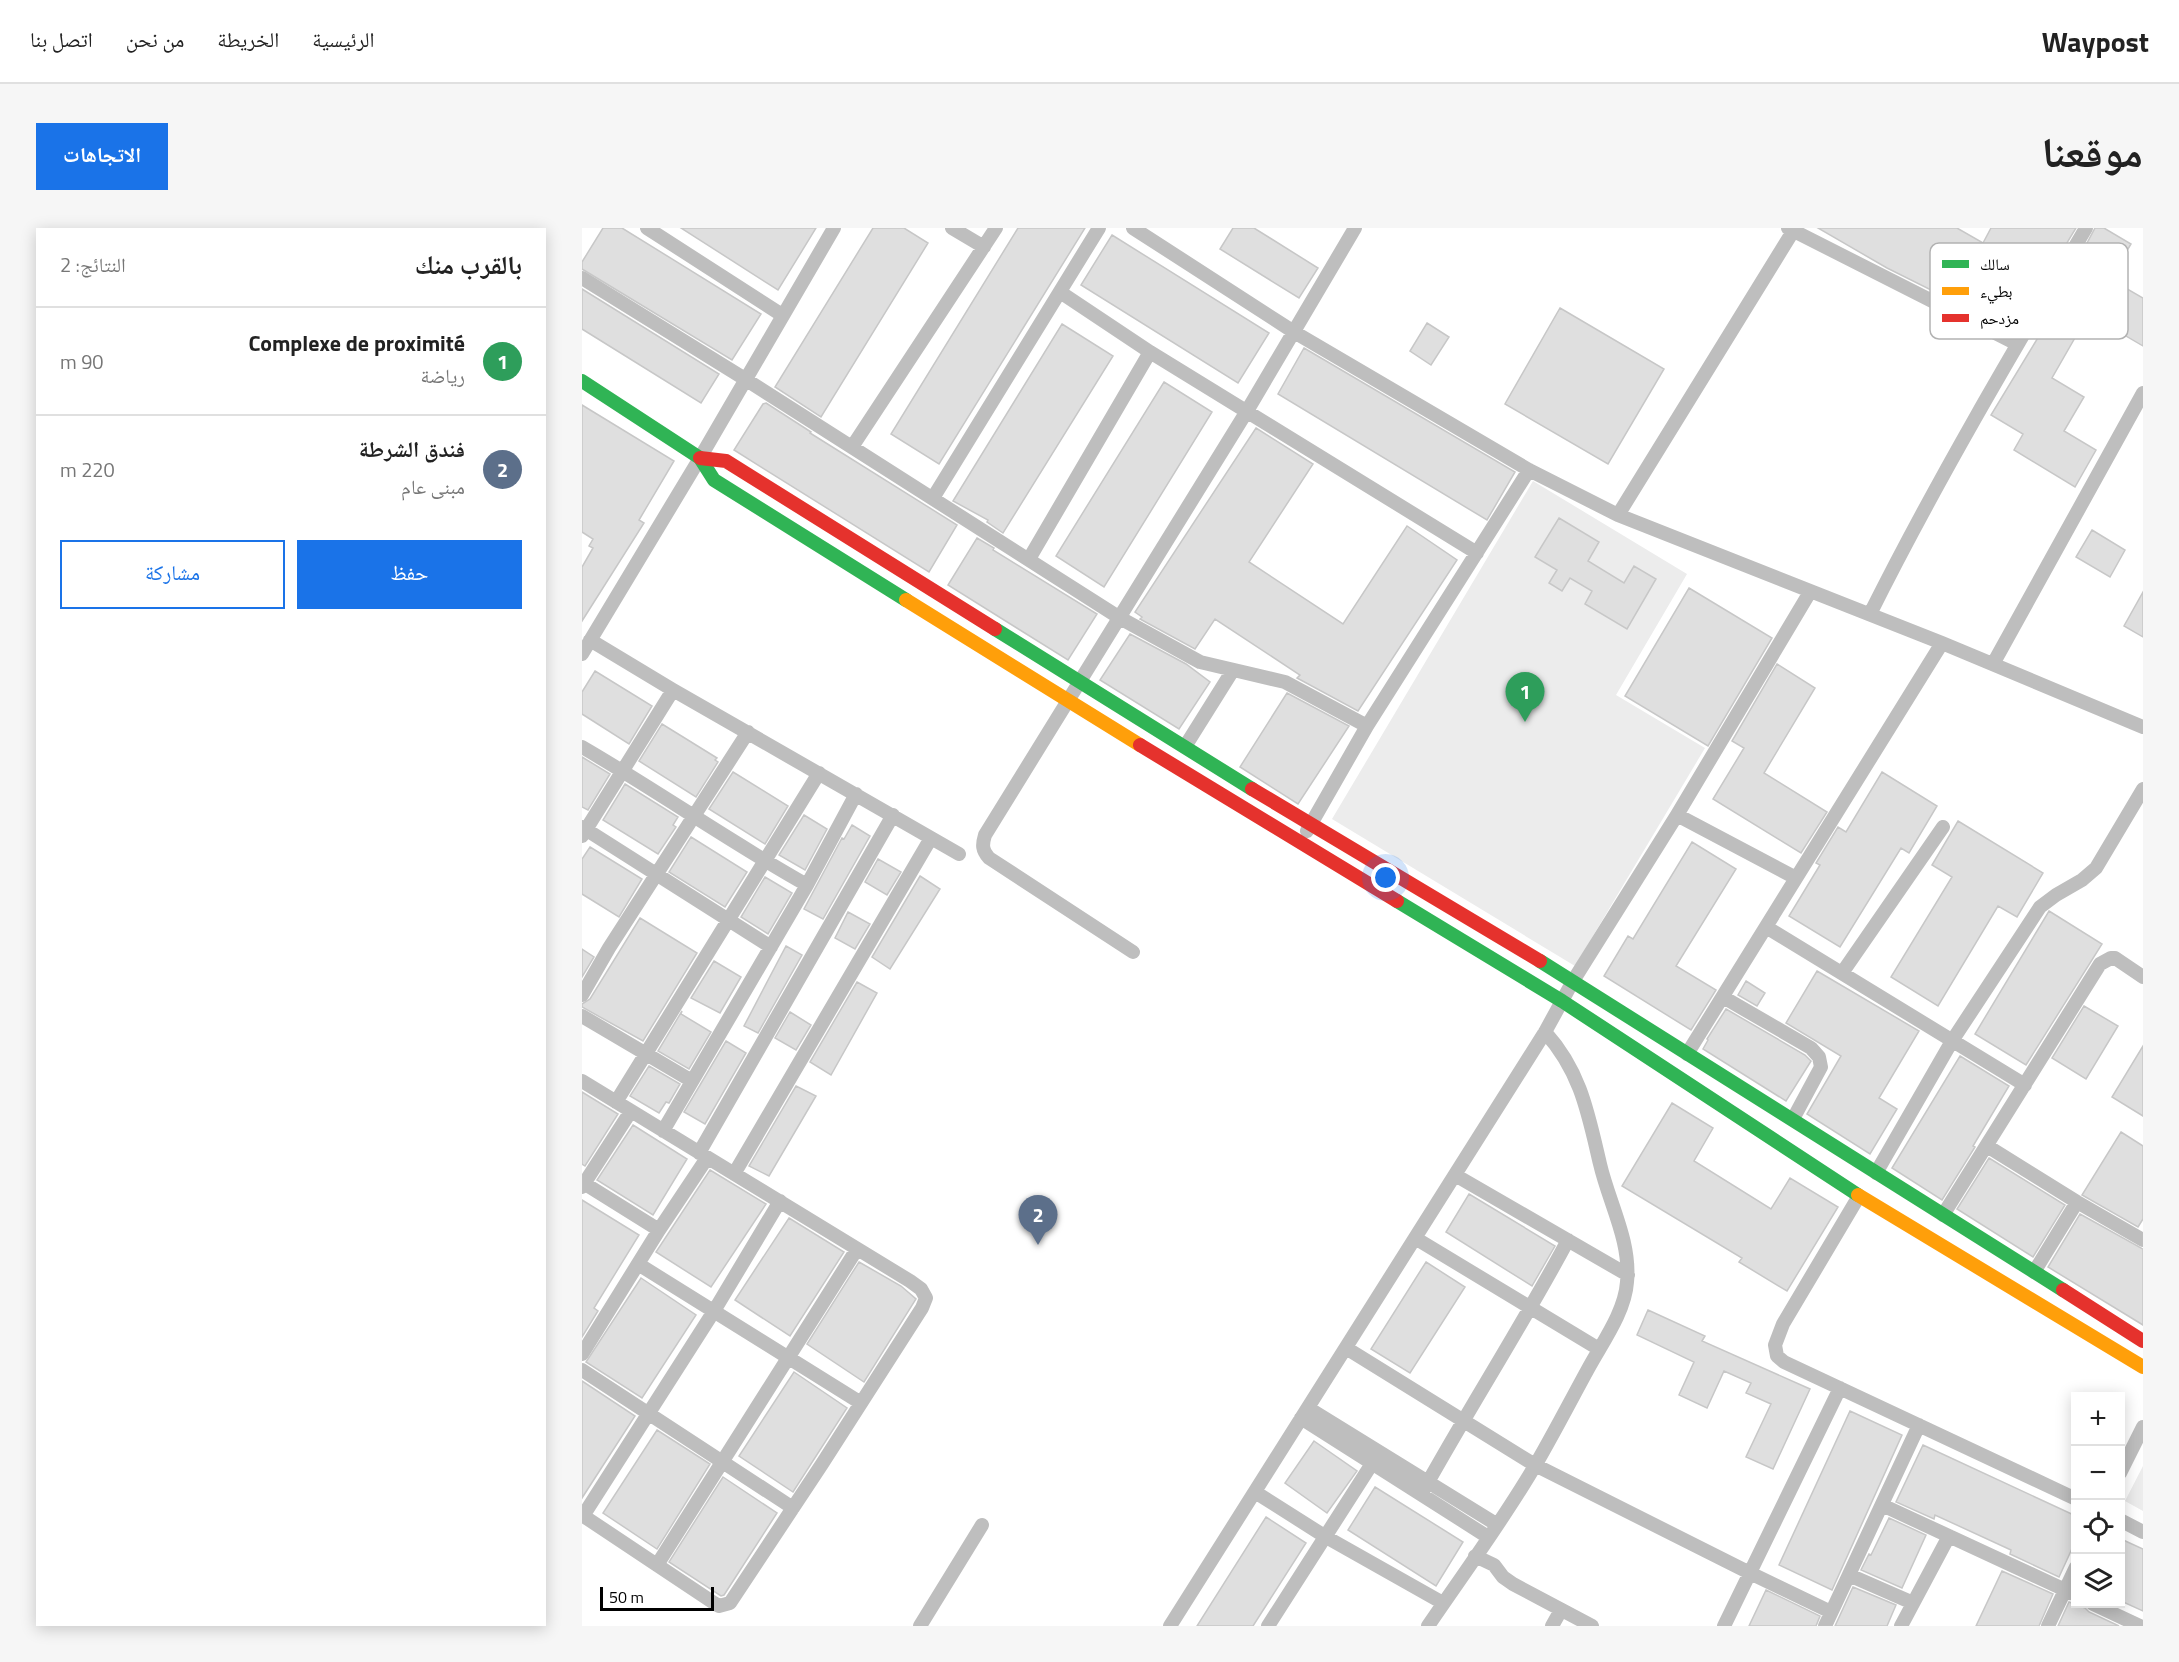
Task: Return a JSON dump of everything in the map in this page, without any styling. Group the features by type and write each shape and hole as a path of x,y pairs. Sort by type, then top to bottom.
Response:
{"street":[{"path":"582,654 834,228"},
{"path":"952,228 984,247"},
{"path":"852,447 996,228"},
{"path":"933,498 1099,228"},
{"path":"1133,228 1293,332 1529,470 1618,515 1942,643 2143,727"},
{"path":"1132,952 989,858 984,852 985,835 1247,411 1354,228"},
{"path":"2077,243 2086,228"},
{"path":"651,229 782,315"},
{"path":"1618,515 1792,229 1930,300"},
{"path":"582,278 1120,618 1200,662 1285,682 1367,726"},
{"path":"1060,292 1150,351 1477,553"},
{"path":"2007,339 2017,344"},
{"path":"1870,614 1903,549 2020,339"},
{"path":"1029,559 1150,351"},
{"path":"582,381 700,458 714,480 1069,702 1562,1001 1859,1196 2143,1367"},
{"path":"1993,664 2143,393"},
{"path":"700,458 726,461 1310,825 1573,981 2143,1341"},
{"path":"1299,842 1367,726 1529,470"},
{"path":"1170,1626 1545,1032 1573,981 1677,814 1810,592"},
{"path":"590,640 959,854"},
{"path":"1687,1054 1942,643"},
{"path":"1186,746 1233,670"},
{"path":"673,690 583,831 657,873 771,947"},
{"path":"582,995 748,732"},
{"path":"582,747 694,815 764,861 807,885"},
{"path":"616,1102 819,773"},
{"path":"1876,1173 1952,1041 2040,907 2046,901 2082,880 2096,868 2143,789"},
{"path":"663,1131 807,885 856,794"},
{"path":"1677,814 1796,878"},
{"path":"582,1354 703,1156 893,815"},
{"path":"1842,974 1943,827"},
{"path":"734,1174 931,838"},
{"path":"1766,927 2025,1085"},
{"path":"1943,1215 2100,964 2115,958 2143,977"},
{"path":"1724,997 1811,1048 1819,1057 1821,1067 1793,1119"},
{"path":"582,1016 692,1081"},
{"path":"1428,1626 1535,1465 1599,1348 1622,1302 1627,1285 1628,1265 1622,1234 1602,1172 1583,1093 1572,1070 1545,1032"},
{"path":"582,1081 780,1201 857,1250 910,1281 921,1289 926,1298 922,1308 793,1508 730,1603 724,1606 714,1604 583,1516 714,1311 780,1201"},
{"path":"631,1111 583,1184 659,1230"},
{"path":"1987,1146 2143,1240"},
{"path":"1455,1175 1628,1275"},
{"path":"1859,1196 1783,1324 1775,1344 1775,1351 1781,1360 2071,1497"},
{"path":"2034,1272 2077,1202"},
{"path":"1415,1238 1599,1348"},
{"path":"1425,1487 1462,1420 1532,1307 1568,1240"},
{"path":"657,1565 857,1250"},
{"path":"638,1264 861,1403"},
{"path":"1346,1348 1535,1465 1831,1612"},
{"path":"582,1370 793,1508"},
{"path":"1724,1626 1840,1388"},
{"path":"1305,1413 1373,1462 1496,1524"},
{"path":"1305,1413 1425,1487 1488,1537"},
{"path":"1825,1626 1919,1425"},
{"path":"2125,1464 2143,1426"},
{"path":"1268,1626 1373,1462"},
{"path":"1255,1492 1326,1537 1443,1604"},
{"path":"1882,1505 2070,1592 2048,1626"},
{"path":"2125,1522 2143,1532"},
{"path":"920,1626 982,1525"},
{"path":"1901,1626 1949,1536"},
{"path":"1475,1556 1494,1565 1506,1580 1592,1626"},
{"path":"1849,1575 1913,1603"},
{"path":"2101,1608 2138,1626"},
{"path":"1552,1626 1561,1610"}],"shaded area":[{"path":"1533,481 1687,574 1616,695 1705,748 1575,966 1332,819"},
{"path":"2143,1466 2143,1511 2125,1501"}],"building":[{"path":"603,228 622,228 761,314 732,360 582,269 582,262"},
{"path":"681,228 816,228 778,290"},
{"path":"873,228 904,228 928,243 821,417 775,387"},
{"path":"1018,228 1085,228 939,464 891,434"},
{"path":"1233,228 1254,228 1318,268 1299,298 1220,249"},
{"path":"1818,228 1957,228 1983,243 1930,243 1930,290 1887,268"},
{"path":"1991,228 2076,228 2067,243 1983,243"},
{"path":"2095,228 2104,228 2131,244 2128,249 2128,243 2087,243"},
{"path":"1112,235 1269,333 1238,383 1081,285"},
{"path":"582,289 719,374 701,403 582,329"},
{"path":"2128,289 2143,298 2143,346 2128,337"},
{"path":"1560,308 1664,369 1608,464 1505,404"},
{"path":"1427,323 1449,337 1431,365 1410,351"},
{"path":"1062,324 1113,356 1003,533 987,522 988,520 953,501"},
{"path":"2037,339 2074,339 2052,378 2084,397 2064,431 2096,450 2075,487 2014,450 2023,434 1991,415"},
{"path":"1304,348 1515,472 1487,520 1278,394"},
{"path":"1164,382 1212,412 1104,587 1056,556"},
{"path":"766,403 957,525 929,572 734,450 763,404"},
{"path":"582,405 674,461 639,520 644,523 582,621 582,567 593,548 589,546 593,539 582,532"},
{"path":"1256,428 1313,464 1249,562 1343,624 1407,526 1457,560 1358,711 1297,678 1300,675 1215,619 1195,649 1140,619 1142,617 1135,612"},
{"path":"1559,518 1599,542 1588,561 1624,583 1634,566 1656,579 1627,629 1585,604 1592,591 1570,578 1562,591 1549,583 1557,570 1535,557"},
{"path":"2092,530 2125,550 2110,577 2076,557"},
{"path":"977,538 1097,614 1068,660 948,585"},
{"path":"1689,588 1772,638 1708,746 1625,696"},
{"path":"2143,592 2143,637 2124,626"},
{"path":"1130,634 1186,664 1210,682 1179,729 1100,680"},
{"path":"1777,664 1815,688 1764,773 1827,812 1801,853 1713,799 1744,748 1732,741"},
{"path":"595,671 652,706 629,744 582,714 582,692"},
{"path":"1287,693 1349,726 1298,804 1240,767"},
{"path":"662,724 717,758 715,760 718,762 696,797 639,761"},
{"path":"582,757 610,774 588,810 582,807"},
{"path":"733,772 788,806 765,844 709,809"},
{"path":"1882,772 1937,806 1909,853 1901,848 1840,947 1789,916 1820,865 1816,863 1838,827 1846,832"},
{"path":"625,784 678,817 673,825 676,827 658,854 603,820"},
{"path":"804,815 827,829 805,870 779,855"},
{"path":"1958,821 2043,873 2017,917 1998,906 1938,1006 1891,977 1952,877 1932,865"},
{"path":"852,825 870,836 823,919 804,909 842,838 844,839"},
{"path":"691,837 747,872 725,907 669,872"},
{"path":"1692,842 1736,869 1676,966 1716,990 1691,1030 1604,976 1628,936 1633,939"},
{"path":"590,847 642,879 619,917 582,894 582,859"},
{"path":"878,859 901,872 887,895 865,882"},
{"path":"920,876 940,889 890,969 872,957"},
{"path":"765,877 792,893 768,934 741,917"},
{"path":"2049,911 2102,944 2026,1065 1975,1034"},
{"path":"848,912 870,924 855,949 835,938"},
{"path":"640,918 697,953 643,1041 582,1007 582,1004 590,999"},
{"path":"786,946 802,955 758,1033 744,1026"},
{"path":"582,949 594,957 582,977"},
{"path":"714,961 741,977 720,1013 691,998"},
{"path":"1817,971 1919,1031 1879,1098 1897,1109 1870,1154 1807,1114 1841,1056 1786,1023"},
{"path":"1746,981 1765,993 1757,1006 1738,995"},
{"path":"857,982 877,993 831,1075 810,1062"},
{"path":"2084,1006 2118,1026 2086,1079 2052,1058"},
{"path":"1726,1009 1805,1055 1811,1061 1786,1101 1703,1049"},
{"path":"682,1011 681,1014 711,1032 689,1069 658,1051"},
{"path":"790,1012 811,1025 796,1050 775,1038"},
{"path":"726,1041 746,1053 705,1124 684,1112"},
{"path":"2143,1046 2143,1116 2112,1097"},
{"path":"1960,1056 2009,1086 1942,1200 1892,1168"},
{"path":"649,1066 680,1084 669,1103 666,1102 659,1113 630,1096"},
{"path":"796,1086 816,1096 769,1176 749,1166"},
{"path":"582,1092 618,1114 585,1166 582,1164"},
{"path":"1672,1103 1713,1128 1694,1161 1771,1209 1790,1178 1838,1207 1787,1291 1739,1262 1742,1258 1622,1186"},
{"path":"633,1125 687,1159 653,1215 597,1180"},
{"path":"2121,1132 2143,1146 2143,1219 2138,1227 2082,1195"},
{"path":"1989,1158 2065,1205 2033,1257 1957,1209"},
{"path":"710,1170 766,1204 711,1287 656,1252"},
{"path":"1469,1194 1555,1246 1532,1286 1446,1232"},
{"path":"582,1200 639,1235 594,1308 598,1311 582,1337"},
{"path":"2080,1214 2143,1249 2143,1325 2048,1267"},
{"path":"789,1218 844,1252 790,1336 735,1300"},
{"path":"859,1262 901,1286 916,1299 864,1382 807,1344"},
{"path":"1426,1262 1465,1287 1410,1373 1371,1349"},
{"path":"641,1278 696,1315 642,1398 586,1362"},
{"path":"1648,1310 1705,1336 1702,1341 1810,1389 1773,1469 1746,1457 1771,1404 1746,1393 1751,1383 1724,1371 1707,1408 1679,1395 1694,1362 1637,1335"},
{"path":"794,1372 847,1408 793,1492 739,1456"},
{"path":"582,1381 635,1416 582,1498"},
{"path":"1850,1411 1902,1435 1832,1590 1779,1565"},
{"path":"657,1430 710,1464 657,1549 603,1513"},
{"path":"1314,1441 1357,1471 1327,1513 1285,1483"},
{"path":"1923,1445 2071,1514 2071,1551 2059,1577 2010,1554 2011,1550 1935,1515 1934,1519 1896,1502"},
{"path":"723,1477 777,1513 724,1595 721,1596 669,1562"},
{"path":"1375,1487 1463,1542 1436,1586 1348,1530"},
{"path":"1266,1517 1306,1543 1253,1626 1197,1626"},
{"path":"1889,1518 1926,1535 1902,1588 1861,1570"},
{"path":"2125,1541 2143,1549 2143,1611 2125,1603"},
{"path":"2002,1571 2053,1594 2039,1626 1976,1626"},
{"path":"1853,1587 1896,1605 1887,1626 1835,1626"},
{"path":"1766,1590 1820,1616 1816,1626 1749,1626"},
{"path":"2069,1602 2071,1608 2085,1608 2119,1626 2058,1626"}],"traffic: fast":[{"path":"582,381 700,458 714,480 906,600"},
{"path":"995,629 1252,789"},
{"path":"1397,901 1562,1001 1858,1195"},
{"path":"1540,961 2063,1290"}],"traffic: slow":[{"path":"906,600 1140,745"},
{"path":"1858,1195 2143,1367"}],"traffic: jam":[{"path":"700,458 726,461 995,629"},
{"path":"1140,745 1397,901"},
{"path":"1252,789 1540,961"},
{"path":"2063,1290 2143,1341"}],"place":[{"name":"Complexe de proximité","path":"1525,722"},
{"name":"فندق الشرطة","path":"1038,1245"}]}
